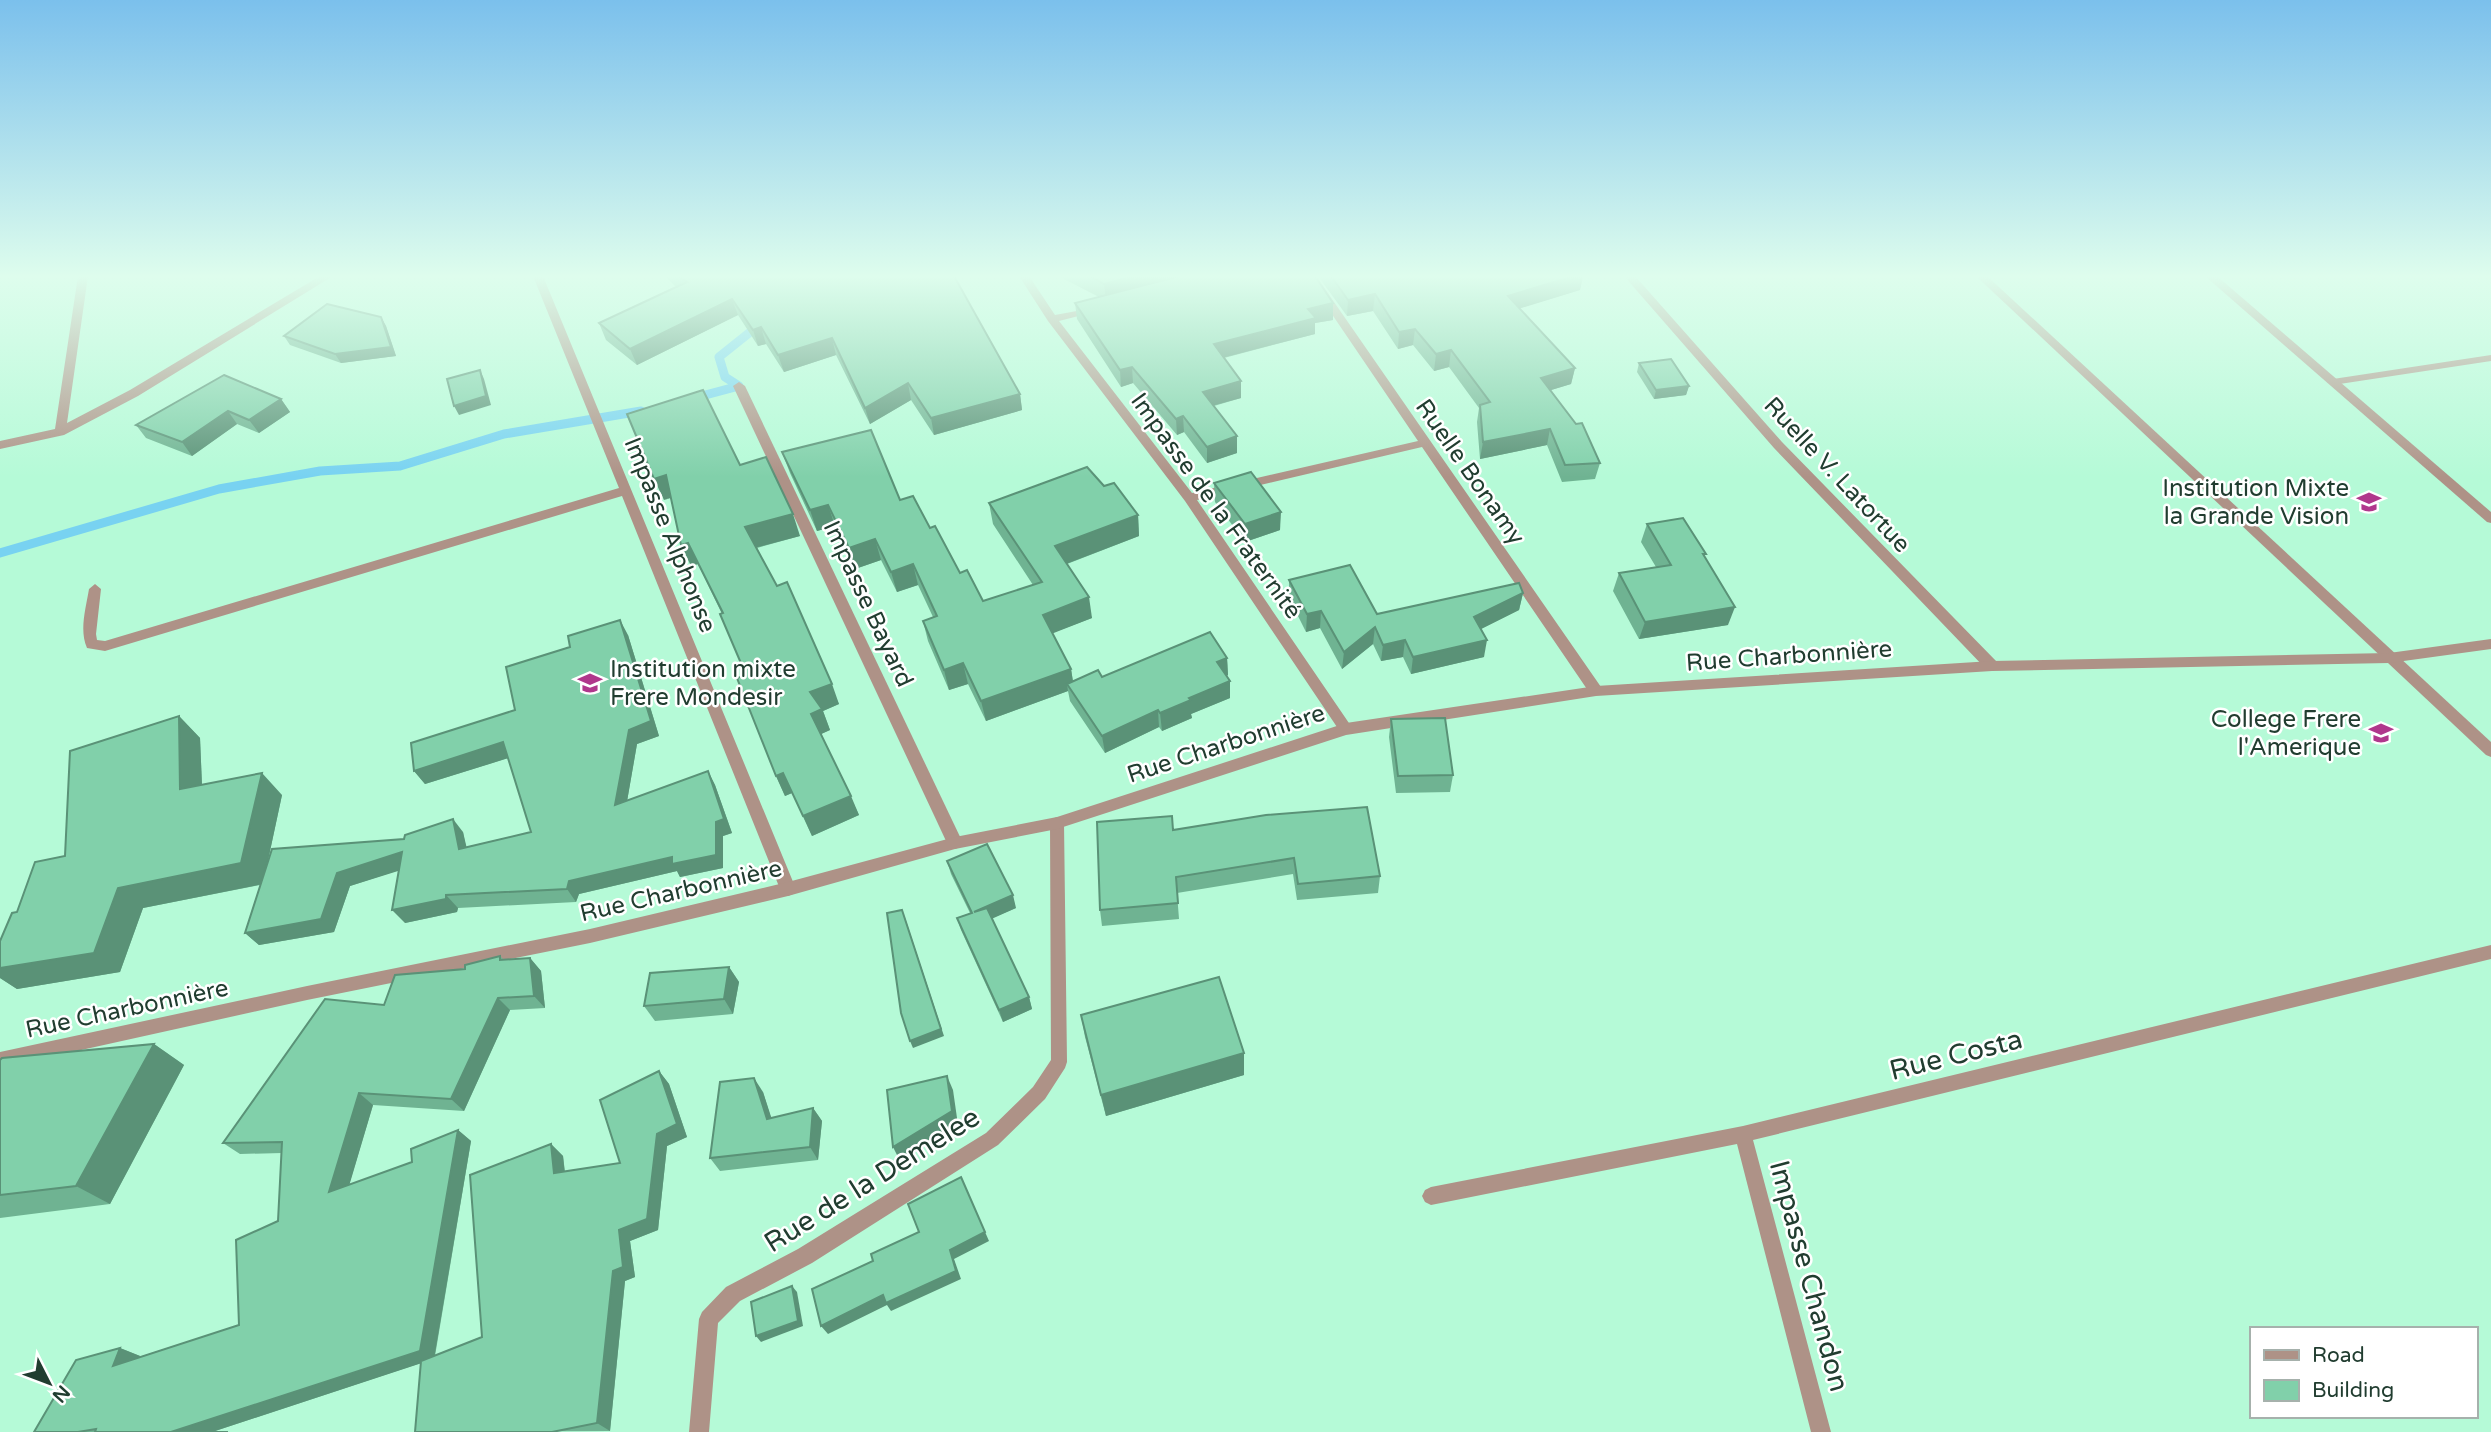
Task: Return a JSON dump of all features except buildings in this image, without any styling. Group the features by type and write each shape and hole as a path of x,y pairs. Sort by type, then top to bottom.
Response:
{"street":[{"path":"60,432 73,343"},
{"path":"0,445 60,432 134,393 217,343"},
{"name":"Impasse Alphonse","path":"566,343 788,890"},
{"name":"Impasse de la Fraternité","path":"1070,343 1189,498 1346,729"},
{"name":"Ruelle Bonamy","path":"1356,343 1596,691"},
{"name":"Ruelle V. Latortue","path":"1688,343 1777,445 1992,666"},
{"path":"2052,343 2491,751"},
{"path":"2288,343 2491,519"},
{"path":"2333,382 2491,358"},
{"name":"Impasse Bayard","path":"739,386 955,843"},
{"path":"1189,498 1424,443"},
{"path":"95,589 89,634 92,644 105,646 627,490"},
{"name":"Rue Charbonnière","path":"0,1060 307,993 590,936 788,890 955,843 1057,823 1346,729 1596,691 1992,666 2389,658 2491,644"},
{"name":"Rue de la Demelee","path":"699,1432 709,1319 733,1294 805,1256 992,1139 1039,1093 1059,1062 1057,823"},
{"name":"Rue Costa","path":"1432,1196 1743,1134 2491,952"},
{"name":"Impasse Chandon","path":"1743,1134 1821,1432"}],"waterway":[{"path":"694,398 739,386 725,377 719,357 737,343"},
{"path":"0,553 219,489 320,471 400,466 504,434 641,411"}],"place":[{"name":"Institution Mixte la Grande Vision","path":"2369,502"},
{"name":"Institution mixte Frere Mondesir","path":"590,683"},
{"name":"College Frere l'Amerique","path":"2381,733"}]}
